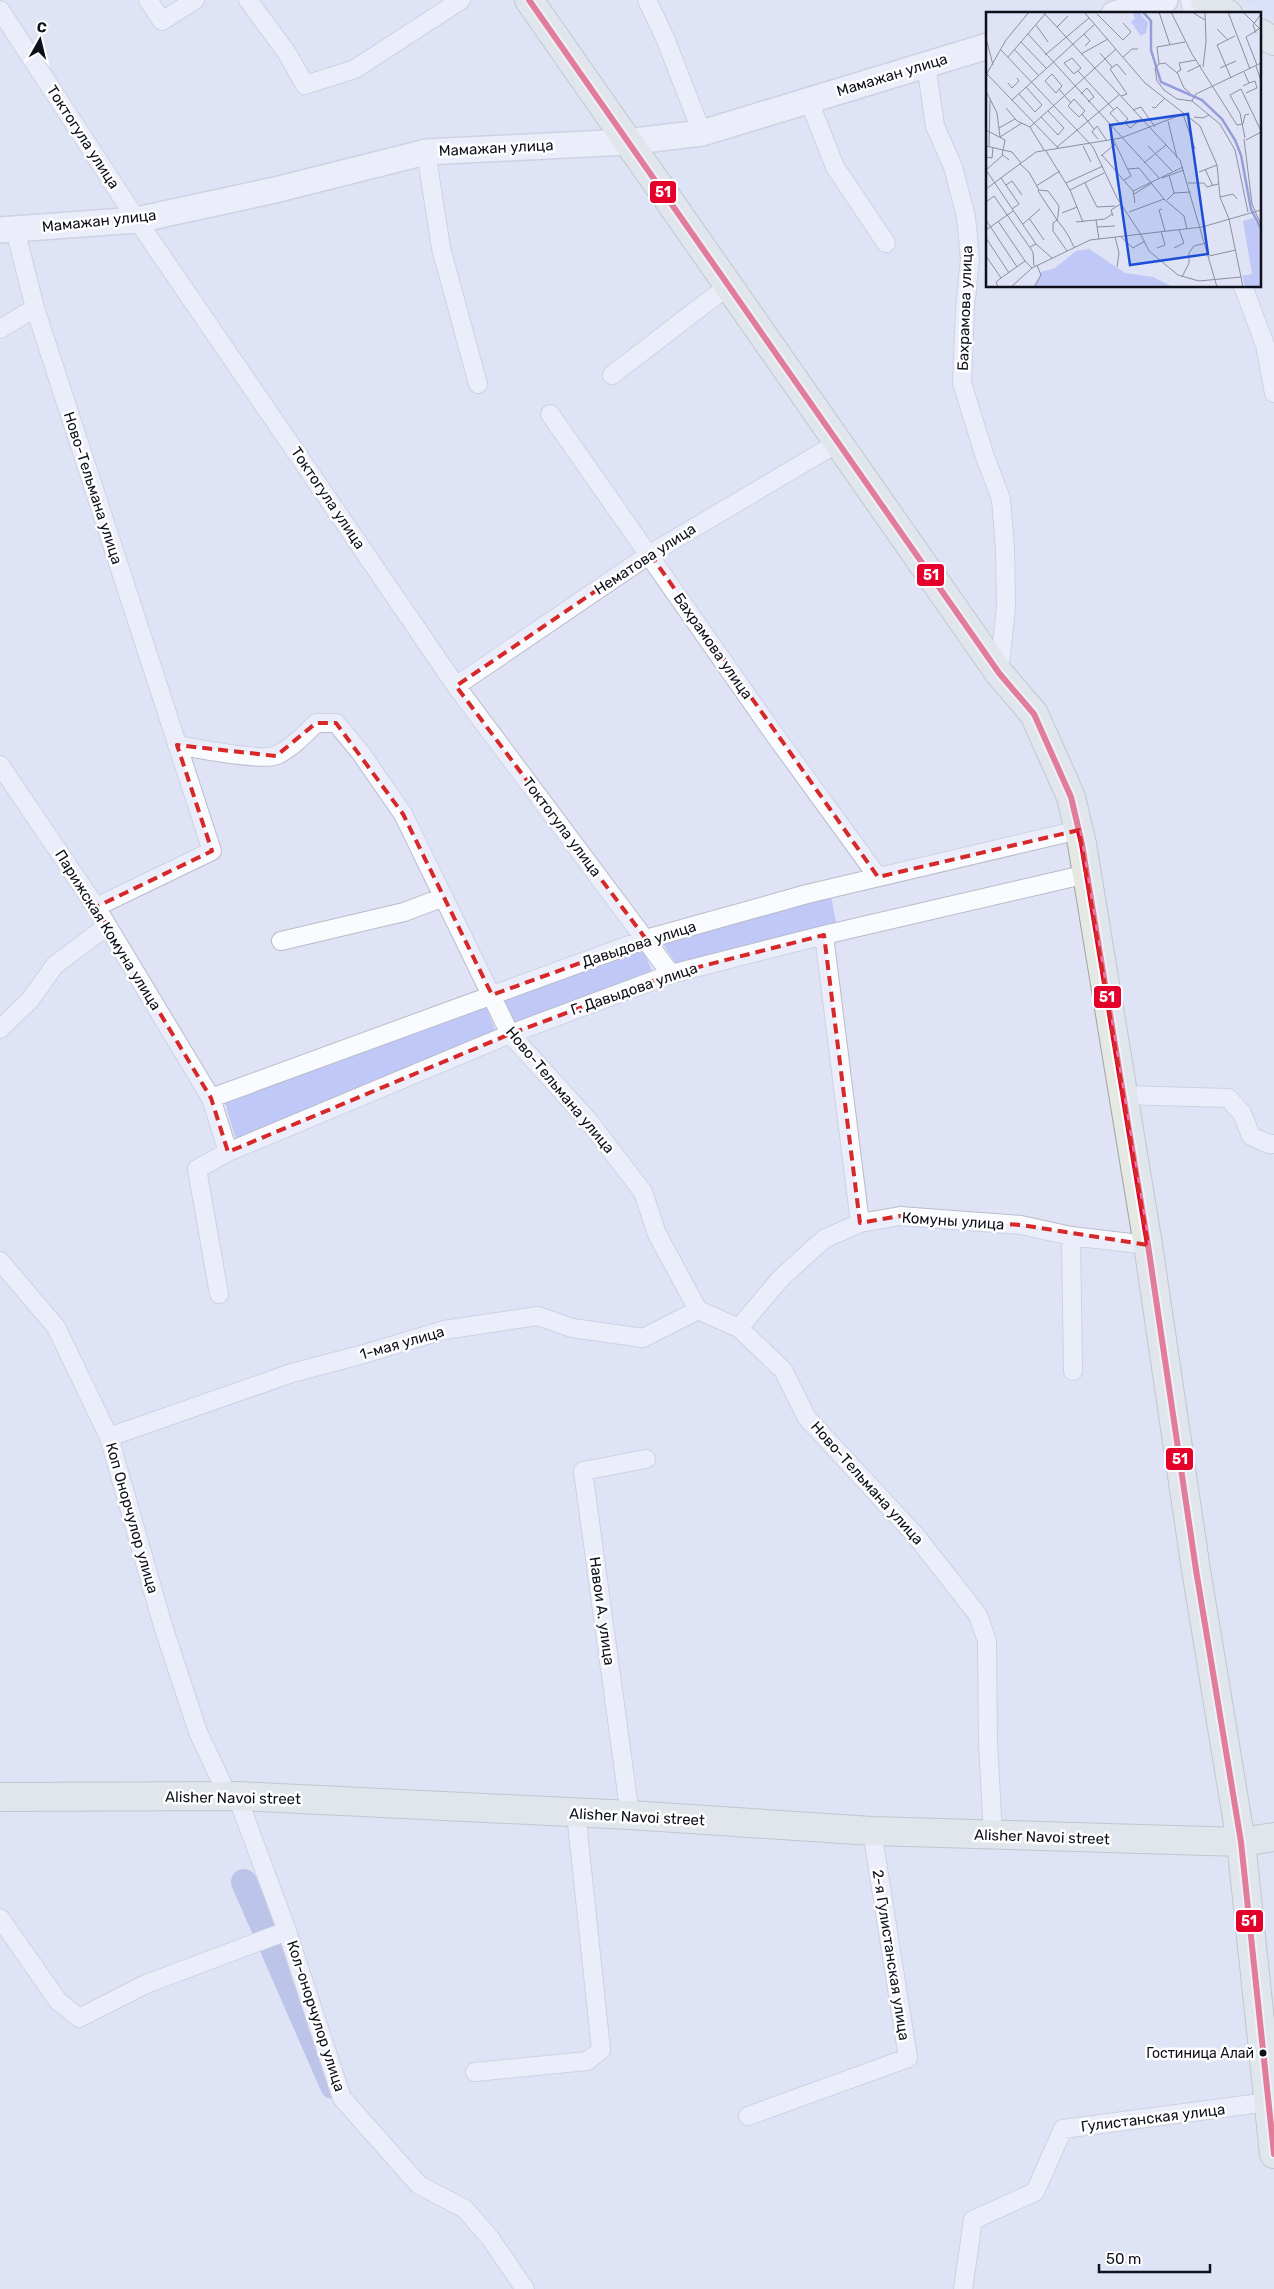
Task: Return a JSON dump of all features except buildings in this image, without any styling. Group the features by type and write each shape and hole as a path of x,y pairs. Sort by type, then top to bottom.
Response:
{"main road":[{"path":"529,0 626,142 840,442 999,673 1034,714 1071,797 1087,874 1148,1245 1196,1570 1242,1842 1274,2154"},
{"path":"1206,0 1225,12"},
{"path":"1262,34 1274,41"},
{"name":"Alisher Navoi street","path":"0,1797 233,1796 630,1815 872,1831 993,1836 1242,1842 1274,1837"}],"street":[{"path":"148,0 162,21 195,0"},
{"path":"248,0 287,54 305,86 355,69 461,0"},
{"path":"647,0 665,38 702,133"},
{"path":"1121,12 1165,0"},
{"name":"Токтогула улица","path":"0,10 137,220 456,686 671,974"},
{"name":"Мамажан улица","path":"8,229 137,220 275,190 426,152 626,142 702,133 986,47"},
{"name":"Бахрамова улица","path":"926,64 935,126 953,167 966,217 970,259 965,308 962,383 985,457 1001,498 1005,548 1006,607 999,673"},
{"path":"810,101 835,167 886,243"},
{"path":"426,152 441,248 478,384"},
{"name":"Ново-Тельмана улица","path":"8,229 212,852 96,907"},
{"path":"612,375 728,286"},
{"path":"1245,288 1265,345 1274,393"},
{"path":"0,329 35,308"},
{"name":"Бахрамова улица","path":"550,414 650,554 774,734 878,877"},
{"name":"Нематова улица","path":"456,686 650,554 840,442"},
{"name":"Ново-Тельмана улица","path":"177,745 246,756 276,756 300,738 316,722 336,723 360,752 403,814 510,1034 588,1120 643,1192 657,1234 698,1310 739,1328 783,1370 807,1418 916,1536 978,1615 987,1641 988,1742 993,1836"},
{"name":"Парижская Комуна улица","path":"0,765 96,907 211,1098 228,1152"},
{"name":"Давыдова улица","path":"211,1098 646,939 807,894 1079,830"},
{"name":"Г. Давыдова улица","path":"219,1294 197,1169 228,1152 510,1034 671,974 824,935 1087,874"},
{"path":"281,941 404,912 444,897"},
{"path":"0,1029 30,1000 55,965 107,926"},
{"path":"824,935 860,1222"},
{"path":"1122,1095 1228,1098 1242,1113 1251,1136 1274,1144"},
{"name":"Комуны улица","path":"739,1328 781,1278 824,1239 860,1222 900,1216 1021,1226 1071,1236 1148,1245"},
{"path":"1071,1236 1073,1371"},
{"name":"Коп Онорчулор улица","path":"0,1260 7,1279 56,1327 109,1437 163,1626 198,1732 233,1796"},
{"name":"1-мая улица","path":"109,1437 292,1373 444,1330 538,1316 572,1328 643,1338 698,1310"},
{"name":"Навои А. улица","path":"630,1815 583,1470 646,1459"},
{"name":"Кол-онорчулор улица","path":"233,1796 287,1931 342,2098 419,2185 465,2208 490,2238 525,2289"},
{"path":"475,2072 587,2061 600,2050 576,1813"},
{"name":"2-я Гулистанская улица","path":"748,2116 908,2058 872,1831"},
{"path":"0,1918 58,2001 79,2018 146,1984 287,1931"},
{"name":"Гулистанская улица","path":"963,2289 973,2220 1034,2192 1063,2129 1268,2102"}],"highlighted area":[{"path":"650,554 878,877 1079,830 1148,1245 1021,1225 900,1216 860,1223 824,935 671,974 510,1034 228,1152 211,1098 96,907 212,851 177,745 276,756 316,723 336,723 403,814 492,995 646,939 456,686"}],"shaded area":[{"path":"1244,0 1274,0 1274,20"},
{"path":"831,896 837,927 678,966 662,943"},
{"path":"642,948 653,973 513,1027 501,997"},
{"path":"486,1007 496,1032 236,1140 225,1103"}],"waterway":[{"path":"244,1882 333,2086"}],"transit line":[{"name":"51","path":"529,0 999,673 1034,714 1071,797 1082,844 1148,1245 1196,1570 1241,1842 1274,2154"}],"place":[{"name":"Гостиница Алай","path":"1263,2053"}]}
